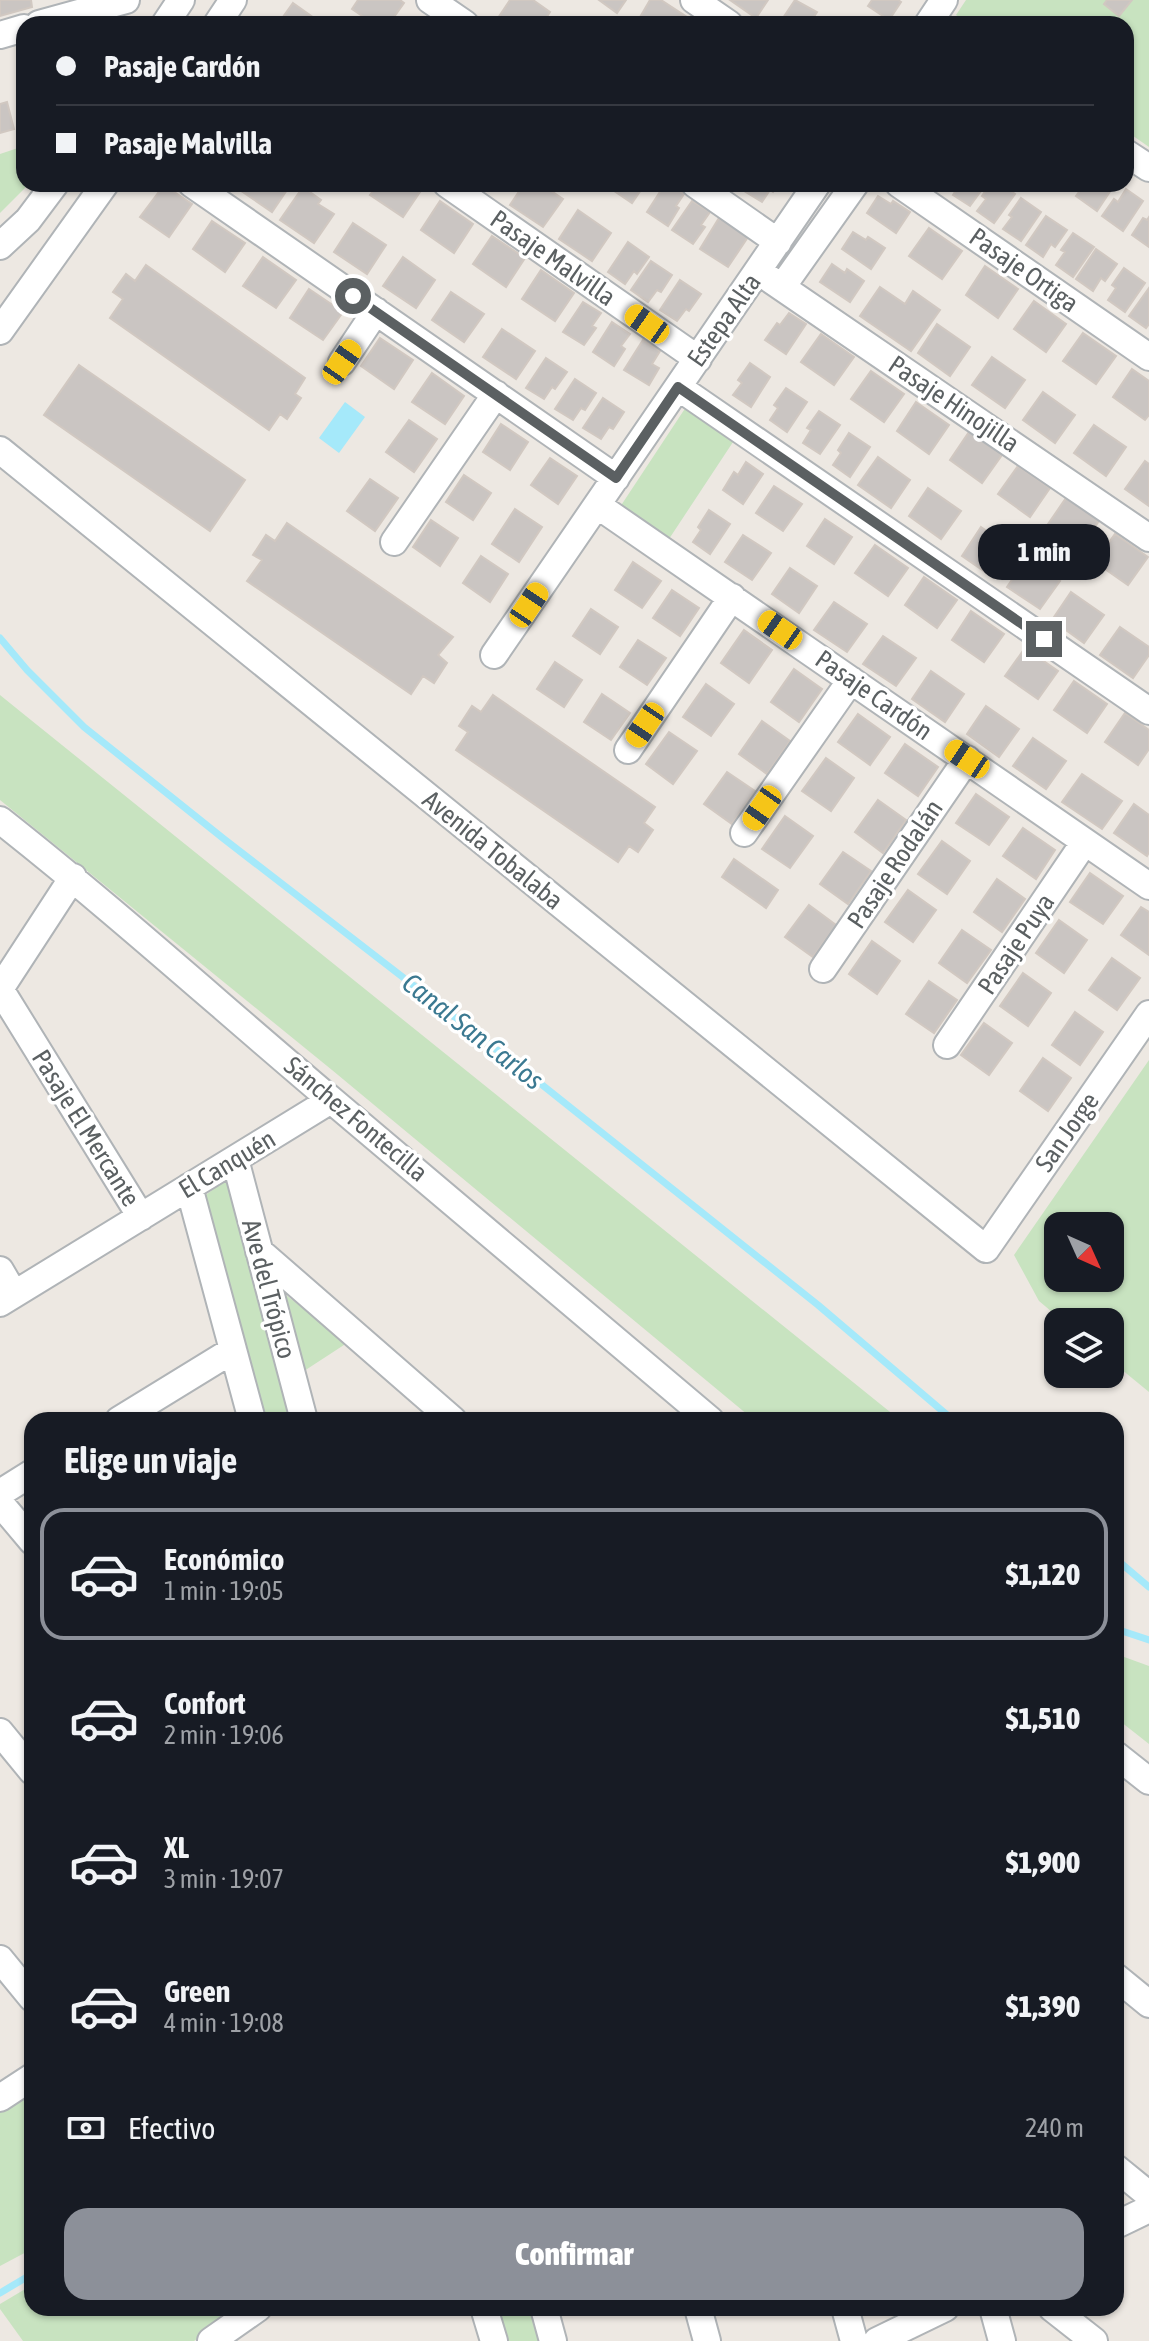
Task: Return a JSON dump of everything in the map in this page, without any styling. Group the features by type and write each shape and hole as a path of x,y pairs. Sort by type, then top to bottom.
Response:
{"street":[{"path":"68,16 126,0"},
{"path":"430,0 453,16"},
{"path":"694,0 717,16"},
{"path":"0,246 28,220 49,192"},
{"path":"0,331 99,192"},
{"path":"204,192 616,478"},
{"name":"Pasaje Malvilla","path":"458,192 698,359"},
{"path":"706,192 778,242"},
{"name":"Estepa Alta","path":"494,655 812,192"},
{"name":"Estepa Alta","path":"782,287 849,192"},
{"name":"Pasaje Ortiga","path":"911,192 1149,357"},
{"name":"Pasaje Hinojilla","path":"758,271 1149,538"},
{"path":"342,362 376,311"},
{"path":"678,387 1149,711"},
{"path":"394,542 496,394"},
{"name":"Avenida Tobalaba","path":"0,450 986,1249"},
{"name":"Pasaje Cardón","path":"597,505 1149,886"},
{"path":"628,750 732,597"},
{"path":"744,833 851,680"},
{"name":"Pasaje Rodalán","path":"823,969 967,759"},
{"name":"Sánchez Fontecilla","path":"0,820 73,877 701,1412"},
{"name":"Pasaje Puya","path":"947,1045 1084,843"},
{"name":"Pasaje El Mercante","path":"73,877 0,989 141,1217"},
{"name":"San Jorge","path":"986,1249 1149,1014"},
{"name":"El Canquén","path":"7,1298 331,1100"},
{"name":"Ave del Trópico","path":"235,1159 302,1412"},
{"name":"Ave del Trópico","path":"189,1187 250,1412"},
{"path":"259,1251 444,1412"},
{"path":"0,1270 7,1298"},
{"path":"132,1412 233,1350"},
{"path":"0,1493 24,1478"},
{"path":"0,1503 24,1532"},
{"path":"0,1732 24,1761"},
{"path":"1124,1761 1149,1781"},
{"path":"0,1959 24,1988"},
{"path":"1124,1984 1149,2004"},
{"path":"0,2098 24,2082"},
{"path":"1124,2175 1149,2195"},
{"path":"1124,2221 1149,2209"},
{"path":"211,2341 247,2316"},
{"path":"486,2316 494,2341"},
{"path":"546,2316 553,2341"},
{"path":"700,2316 707,2341"},
{"path":"847,2316 854,2341"},
{"path":"877,2341 929,2316"},
{"path":"995,2316 1002,2341"},
{"path":"1062,2316 1094,2341"}],"green space":[{"path":"966,0 1149,0 1149,147 1134,137 1134,16 956,15"},
{"path":"16,149 16,192 21,192 0,213 0,154"},
{"path":"686,407 735,439 669,539 620,507"},
{"path":"0,695 890,1412 744,1412 0,800"},
{"path":"1149,1060 1149,1392 1124,1371 1124,1308 1047,1308 1039,1301 1014,1255"},
{"path":"226,1180 291,1412 263,1412 203,1197"},
{"path":"272,1284 347,1343 301,1373"},
{"path":"1124,1657 1149,1666 1149,1744 1124,1724"},
{"path":"24,2095 24,2253 0,2266 0,2110"},
{"path":"24,2290 24,2316 229,2316 194,2341 23,2341 0,2309 0,2304"},
{"path":"492,2316 534,2316 541,2341 499,2341"}],"water":[{"path":"345,402 365,417 339,453 319,438"}],"building":[{"path":"0,0 31,0 32,7 0,16"},
{"path":"358,0 400,0 404,3 395,16 362,16 352,9"},
{"path":"510,0 533,0 550,12 547,16 499,16"},
{"path":"599,0 626,0 617,13"},
{"path":"650,0 661,0 685,16 641,16"},
{"path":"730,0 768,0 757,16"},
{"path":"795,0 817,12 814,16 784,16"},
{"path":"872,0 901,2 892,16 883,16 868,6"},
{"path":"1107,0 1132,0 1119,16 1104,4"},
{"path":"293,3 311,16 284,16"},
{"path":"7,102 14,129 0,133 0,104"},
{"path":"159,192 174,192 192,204 169,237 140,217"},
{"path":"243,192 286,192 272,212"},
{"path":"300,192 310,192 321,200 318,204 334,214 314,243 280,220"},
{"path":"372,192 420,192 403,217 370,195"},
{"path":"519,192 553,192 563,199 543,227 510,205"},
{"path":"616,192 640,192 632,203"},
{"path":"660,192 684,194 668,226 647,212"},
{"path":"746,192 769,192 762,202"},
{"path":"955,192 980,192 970,206 953,195"},
{"path":"985,192 1015,194 994,223 977,211 986,199 982,196"},
{"path":"1079,192 1110,192 1097,211 1076,196"},
{"path":"1124,192 1130,192 1143,201 1123,231 1102,216 1114,199 1118,202"},
{"path":"878,196 910,212 896,233 867,213"},
{"path":"1021,198 1041,212 1021,241 1003,229"},
{"path":"440,201 473,224 454,253 421,230"},
{"path":"692,201 710,212 701,225 705,227 693,244 672,230"},
{"path":"578,210 611,233 592,261 559,239"},
{"path":"1046,216 1067,230 1055,247 1051,244 1043,257 1026,245"},
{"path":"1149,217 1149,247 1132,235 1143,218 1147,220"},
{"path":"719,218 748,237 728,267 700,249"},
{"path":"212,221 245,243 225,272 193,249"},
{"path":"353,223 386,245 367,274 334,252"},
{"path":"929,228 962,251 942,279 909,256"},
{"path":"853,232 885,248 871,269 842,249"},
{"path":"1073,233 1094,247 1073,277 1056,265 1065,252 1061,250"},
{"path":"492,236 525,258 506,287 473,264"},
{"path":"628,242 649,257 625,284 608,272"},
{"path":"1096,249 1117,264 1105,281 1101,278 1093,291 1076,279"},
{"path":"263,257 296,280 276,308 243,286"},
{"path":"403,257 435,280 416,308 383,286"},
{"path":"651,261 672,275 661,292 657,290 648,302 631,290"},
{"path":"832,264 845,273 847,269 864,281 850,302 820,282"},
{"path":"146,265 305,378 295,394 301,398 287,419 280,414 269,430 110,318 123,299 113,292 126,274 135,281"},
{"path":"985,266 1018,289 998,318 966,295"},
{"path":"1124,268 1145,283 1125,312 1108,300 1116,288 1112,285"},
{"path":"541,270 574,293 555,321 522,299"},
{"path":"680,280 701,294 677,321 660,310"},
{"path":"880,287 905,304 913,291 940,310 911,351 860,316"},
{"path":"1149,288 1149,324 1146,328 1129,316"},
{"path":"309,289 343,312 323,340 290,318"},
{"path":"451,292 484,314 464,342 432,320"},
{"path":"1034,301 1066,324 1046,352 1014,329"},
{"path":"583,302 601,313 592,326 596,328 584,345 563,332"},
{"path":"789,313 806,324 786,354 765,340"},
{"path":"612,322 630,334 621,346 625,349 614,366 593,352"},
{"path":"937,324 970,347 950,376 918,353"},
{"path":"502,329 535,351 516,379 483,357"},
{"path":"1083,333 1116,356 1096,384 1063,361"},
{"path":"821,334 854,357 834,385 801,362"},
{"path":"380,338 413,360 394,389 361,366"},
{"path":"643,340 660,351 652,364 659,368 649,385 624,370"},
{"path":"992,357 1025,380 1005,408 972,385"},
{"path":"546,358 567,372 544,399 526,388"},
{"path":"750,363 770,377 751,407 733,395 742,383 738,380"},
{"path":"79,365 245,480 210,531 44,415"},
{"path":"1132,369 1149,381 1149,415 1145,420 1113,397"},
{"path":"871,371 904,394 884,422 851,399"},
{"path":"432,373 464,396 445,424 412,402"},
{"path":"575,379 596,393 585,410 581,408 573,420 555,409"},
{"path":"786,388 807,402 787,432 770,420 778,408 774,405"},
{"path":"1043,392 1075,415 1055,443 1023,420"},
{"path":"603,398 624,412 613,429 609,427 601,439 583,428"},
{"path":"916,402 949,425 929,454 897,431"},
{"path":"819,411 840,425 820,454 803,443 811,430 807,428"},
{"path":"409,420 437,439 414,472 386,452"},
{"path":"501,424 528,442 510,470 483,452"},
{"path":"1094,425 1126,447 1106,476 1074,453"},
{"path":"969,432 1002,455 982,483 950,460"},
{"path":"849,433 870,447 850,477 833,465"},
{"path":"878,457 910,480 891,508 858,485"},
{"path":"550,458 577,476 558,504 531,485"},
{"path":"1145,461 1149,464 1149,506 1125,489"},
{"path":"746,462 763,474 743,504 723,490 734,472 738,475"},
{"path":"1018,466 1050,488 1030,517 998,494"},
{"path":"464,475 491,493 473,520 446,502"},
{"path":"370,479 398,498 375,531 347,511"},
{"path":"774,486 802,504 783,531 756,513"},
{"path":"928,488 961,511 941,539 909,516"},
{"path":"1066,498 1099,521 1079,549 1046,527"},
{"path":"515,509 542,527 519,562 492,544"},
{"path":"709,510 730,524 710,554 693,542"},
{"path":"825,519 852,537 834,564 807,546"},
{"path":"431,520 458,538 440,566 413,547"},
{"path":"287,523 453,637 438,655 447,663 434,683 423,676 411,694 247,581 262,560 253,555 266,535 275,541"},
{"path":"981,527 1014,550 994,578 962,556"},
{"path":"1115,534 1148,557 1128,585 1095,562"},
{"path":"743,535 771,553 752,580 725,562"},
{"path":"875,545 908,568 888,596 855,573"},
{"path":"481,556 508,574 490,602 463,583"},
{"path":"1027,558 1060,581 1040,609 1007,587"},
{"path":"633,562 661,581 642,608 615,590"},
{"path":"790,568 817,586 799,613 772,594"},
{"path":"924,577 957,600 937,628 905,605"},
{"path":"672,590 699,608 680,636 653,618"},
{"path":"1071,592 1104,615 1084,643 1052,620"},
{"path":"834,602 867,624 847,652 814,630"},
{"path":"591,609 618,627 600,654 573,636"},
{"path":"971,611 1004,634 984,662 952,640"},
{"path":"1120,627 1149,647 1149,655 1133,678 1100,655"},
{"path":"744,630 772,650 749,683 721,663"},
{"path":"883,636 916,658 896,686 863,664"},
{"path":"638,640 666,658 647,685 620,667"},
{"path":"1025,648 1058,671 1038,699 1005,676"},
{"path":"555,662 582,680 564,707 537,689"},
{"path":"794,669 822,689 799,722 771,702"},
{"path":"931,671 964,694 945,722 912,699"},
{"path":"1074,681 1107,704 1087,733 1054,710"},
{"path":"706,684 734,704 711,736 683,717"},
{"path":"602,694 630,713 611,740 584,722"},
{"path":"493,695 655,807 644,823 653,830 638,852 629,846 618,862 456,750 468,732 459,726 472,706 481,712"},
{"path":"986,706 1019,729 999,757 967,734"},
{"path":"1125,713 1149,730 1149,749 1138,765 1105,742"},
{"path":"858,714 890,737 870,765 838,742"},
{"path":"762,721 790,741 767,774 739,754"},
{"path":"669,732 697,751 673,784 646,764"},
{"path":"1033,738 1066,761 1046,789 1013,766"},
{"path":"905,744 938,767 918,796 885,773"},
{"path":"826,758 854,778 831,811 802,791"},
{"path":"727,772 755,791 732,824 704,804"},
{"path":"1082,774 1122,801 1102,829 1062,802"},
{"path":"976,794 1009,817 989,845 956,823"},
{"path":"878,800 906,820 883,853 855,832"},
{"path":"1134,804 1149,815 1147,856 1114,833"},
{"path":"785,816 813,836 790,868 762,849"},
{"path":"1023,828 1055,850 1036,879 1003,856"},
{"path":"942,841 970,861 947,894 918,874"},
{"path":"843,852 871,871 848,904 820,884"},
{"path":"734,859 778,890 766,908 722,877"},
{"path":"1090,873 1123,896 1103,924 1070,902"},
{"path":"997,879 1025,899 1002,932 974,912"},
{"path":"908,890 936,910 913,942 885,922"},
{"path":"809,905 836,925 813,957 785,937"},
{"path":"1141,907 1149,912 1149,955 1121,935"},
{"path":"1059,920 1087,940 1064,973 1036,953"},
{"path":"962,930 991,950 967,983 939,963"},
{"path":"872,941 900,961 877,994 849,974"},
{"path":"1112,958 1140,978 1117,1010 1089,990"},
{"path":"1023,973 1051,993 1028,1026 1000,1006"},
{"path":"929,981 957,1000 934,1033 906,1014"},
{"path":"1075,1012 1103,1032 1080,1065 1052,1045"},
{"path":"984,1023 1012,1043 989,1075 961,1055"},
{"path":"1043,1058 1071,1078 1048,1111 1020,1091"}],"waterway":[{"name":"Canal San Carlos","path":"0,638 84,727 541,1084 818,1305 944,1412"},
{"name":"Canal San Carlos","path":"1124,1566 1149,1587"},
{"path":"1124,1632 1149,1640"},
{"path":"0,2293 24,2279"}],"route":[{"path":"353,296 616,478 678,387 1044,639"}]}
